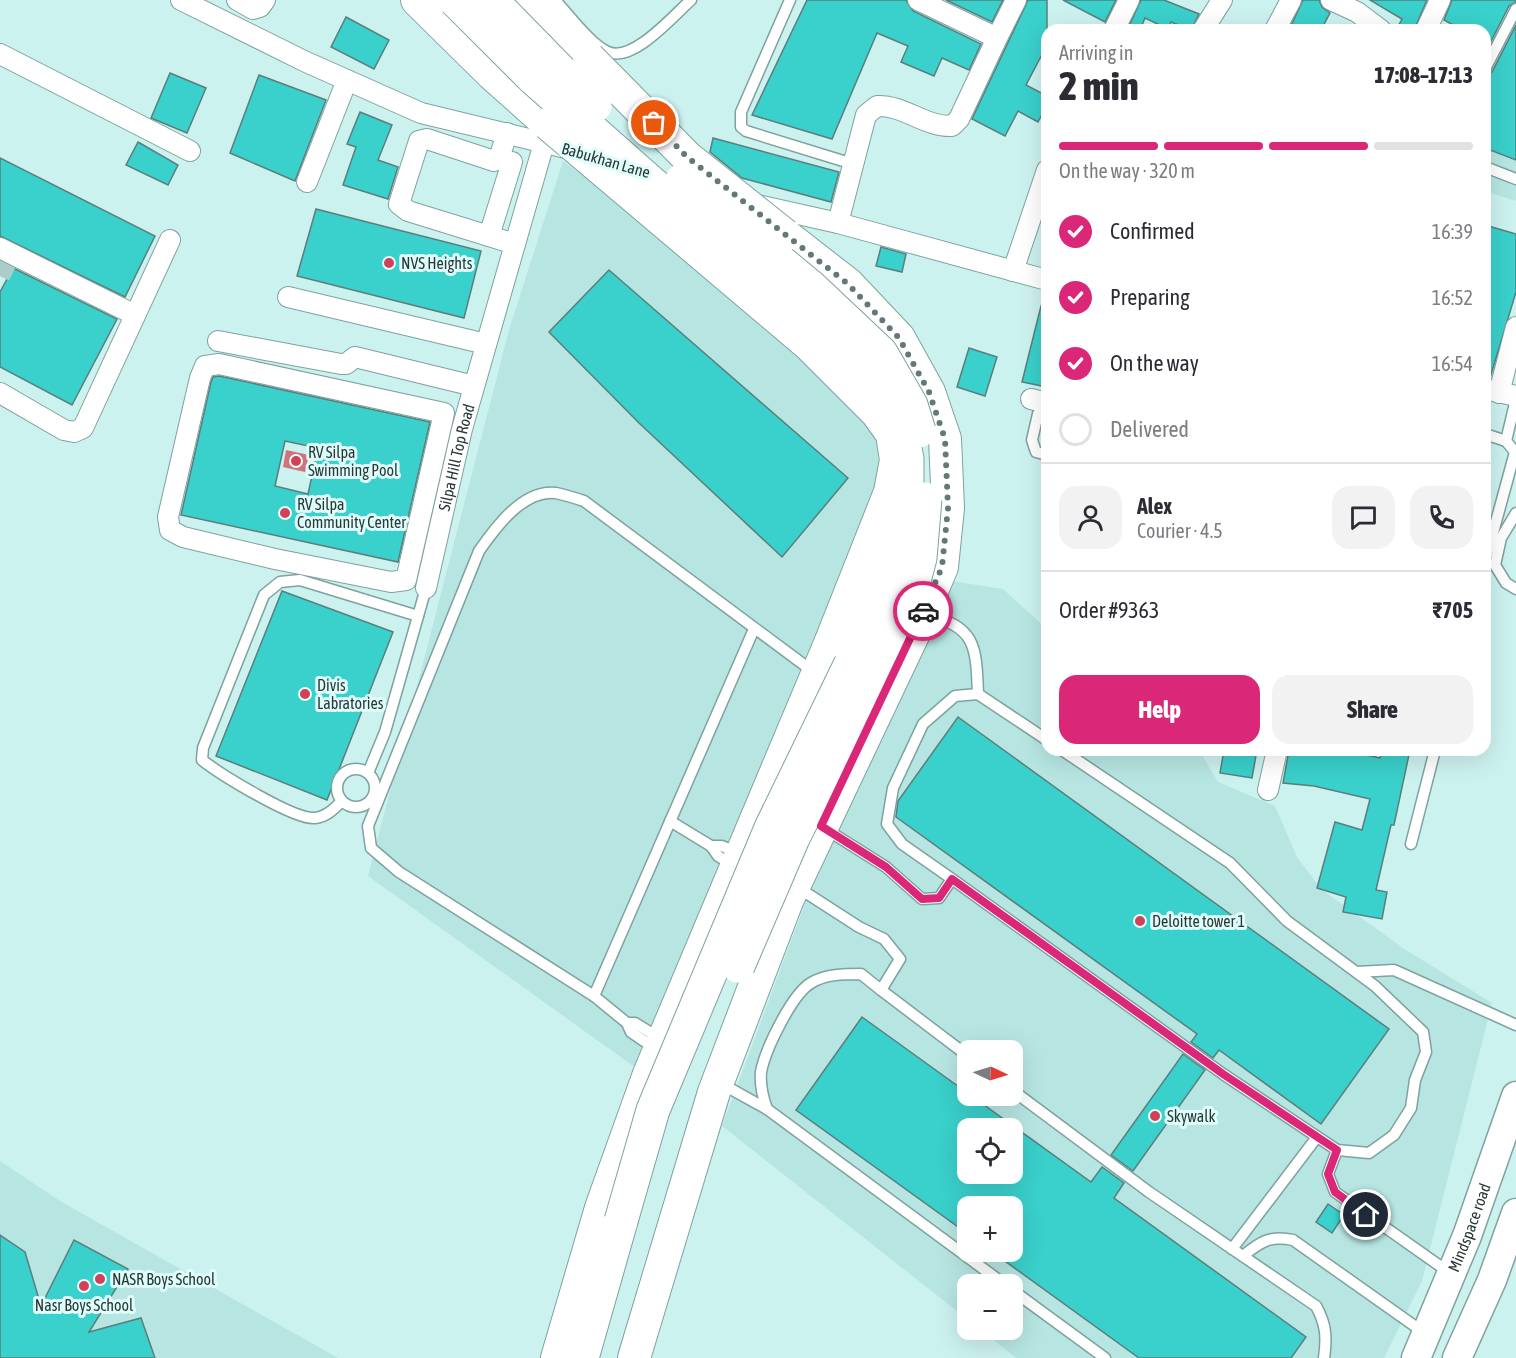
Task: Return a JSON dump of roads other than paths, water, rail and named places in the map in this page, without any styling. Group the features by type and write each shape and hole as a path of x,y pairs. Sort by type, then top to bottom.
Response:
{"highway":[{"path":"455,0 534,79 860,367 896,423 903,439 907,459 907,515 884,589 866,632 771,828 657,1099 606,1358"},
{"path":"491,0 599,110 811,287 881,353 911,405 922,439 927,475 920,558 910,596 878,669 793,838 679,1103 582,1358"}],"main road":[{"path":"417,0 492,74 546,133 808,344 877,413 892,434 896,460 890,492 831,641 661,1046 601,1208 557,1358"},
{"path":"532,0 687,157 848,284 899,338 929,392 945,439 948,508 942,567 794,885 753,990 718,1082 634,1358"},
{"path":"717,914 773,939"},
{"path":"694,968 753,990"},
{"name":"Mindspace road","path":"1421,1346 1467,1236 1516,1096"},
{"path":"1457,1358 1515,1222"}],"street":[{"name":"Babukhan Lane","path":"181,0 219,8 347,80 421,113 507,133 546,133 627,165 715,195 838,223 1041,278"},
{"path":"237,0 253,9 260,7 265,0"},
{"path":"918,0 997,38"},
{"path":"838,223 866,116 877,106 891,106 941,126 952,126 959,119 1016,0"},
{"path":"1117,24 1129,0"},
{"path":"1207,24 1222,0"},
{"path":"1278,24 1291,0"},
{"path":"1331,0 1352,21"},
{"path":"1429,24 1440,0"},
{"path":"0,54 190,151"},
{"path":"307,182 347,80"},
{"path":"507,133 498,159 494,161 427,140 419,141 399,200 401,207 408,211 515,244"},
{"name":"Silpa Hill Top Road","path":"426,588 441,470 462,429 546,133"},
{"path":"489,236 512,162"},
{"path":"1013,271 1041,188"},
{"path":"0,393 64,430 74,432 83,428 170,240"},
{"path":"0,248 135,315"},
{"path":"288,297 486,344"},
{"path":"1504,394 1516,327"},
{"path":"218,341 341,364 346,364 355,357 474,386"},
{"path":"219,364 441,411 445,416 442,425 441,470 406,580 391,582 275,559 183,537 170,530 168,517 200,378 205,366 219,364"},
{"path":"442,425 462,429"},
{"path":"1268,790 1276,756"}],"lane":[{"path":"555,0 599,46 609,53 623,54 636,49 692,0"},
{"path":"790,0 741,112 741,127 746,131 853,164"},
{"path":"1491,57 1516,9"},
{"path":"1491,169 1516,179"},
{"path":"1504,394 1506,441"},
{"path":"1041,414 1038,414 1032,440 1035,452 1041,454"},
{"path":"1491,436 1506,441 1515,452 1491,540"},
{"path":"661,1046 631,1032 627,1023 594,996 399,872 371,848 368,826 479,551 500,522 531,498 554,493 584,501 817,675"},
{"path":"1516,513 1501,538 1495,565 1506,583 1516,589"},
{"path":"342,801 324,816 304,817 287,811 202,760 203,748 264,595 280,582 300,580 418,616"},
{"name":"Silpa Hill Top Road","path":"368,772 385,732 426,588"},
{"path":"922,614 943,618 967,633 976,657 978,694"},
{"path":"594,996 754,629"},
{"path":"1041,736 978,694 955,696 923,724 893,788 887,825 902,844 1223,1074 1337,1150 1369,1153 1394,1135 1411,1108 1415,1080 1426,1052 1423,1032 1357,972 1287,921 1230,863 1071,756"},
{"path":"1411,844 1433,756"},
{"path":"362,769 368,772 375,783 374,796 370,801 360,807 347,805 342,801 337,789 340,777 350,770 362,769"},
{"path":"670,821 711,846 718,856 739,861"},
{"path":"821,826 886,867 922,899 939,898 952,879"},
{"path":"794,885 859,927 884,939 900,959 881,990"},
{"path":"1357,972 1394,970 1516,1025"},
{"path":"767,1109 761,1072 785,1012 799,992 813,981 841,974 861,974 957,1048"},
{"path":"718,1082 767,1109 990,1274"},
{"path":"1023,1098 1149,1192 1316,1306 1325,1322 1327,1340 1324,1358"},
{"path":"1232,1249 1317,1137"},
{"path":"1337,1150 1328,1174 1335,1192 1450,1273"},
{"path":"1243,1256 1265,1239 1279,1237 1293,1240 1421,1346"},
{"path":"1023,1298 1105,1358"}],"tunnel":[{"path":"0,276 11,254"}],"place":[{"name":"NVS Heights","path":"389,263"},
{"name":"RV Silpa Swimming Pool","path":"296,461"},
{"name":"RV Silpa Community Center","path":"285,513"},
{"name":"Divis Labratories","path":"305,694"},
{"name":"Deloitte tower 1","path":"1140,921"},
{"name":"Skywalk","path":"1155,1116"},
{"name":"NASR Boys School","path":"100,1279"},
{"name":"Nasr Boys School","path":"84,1286"}]}
